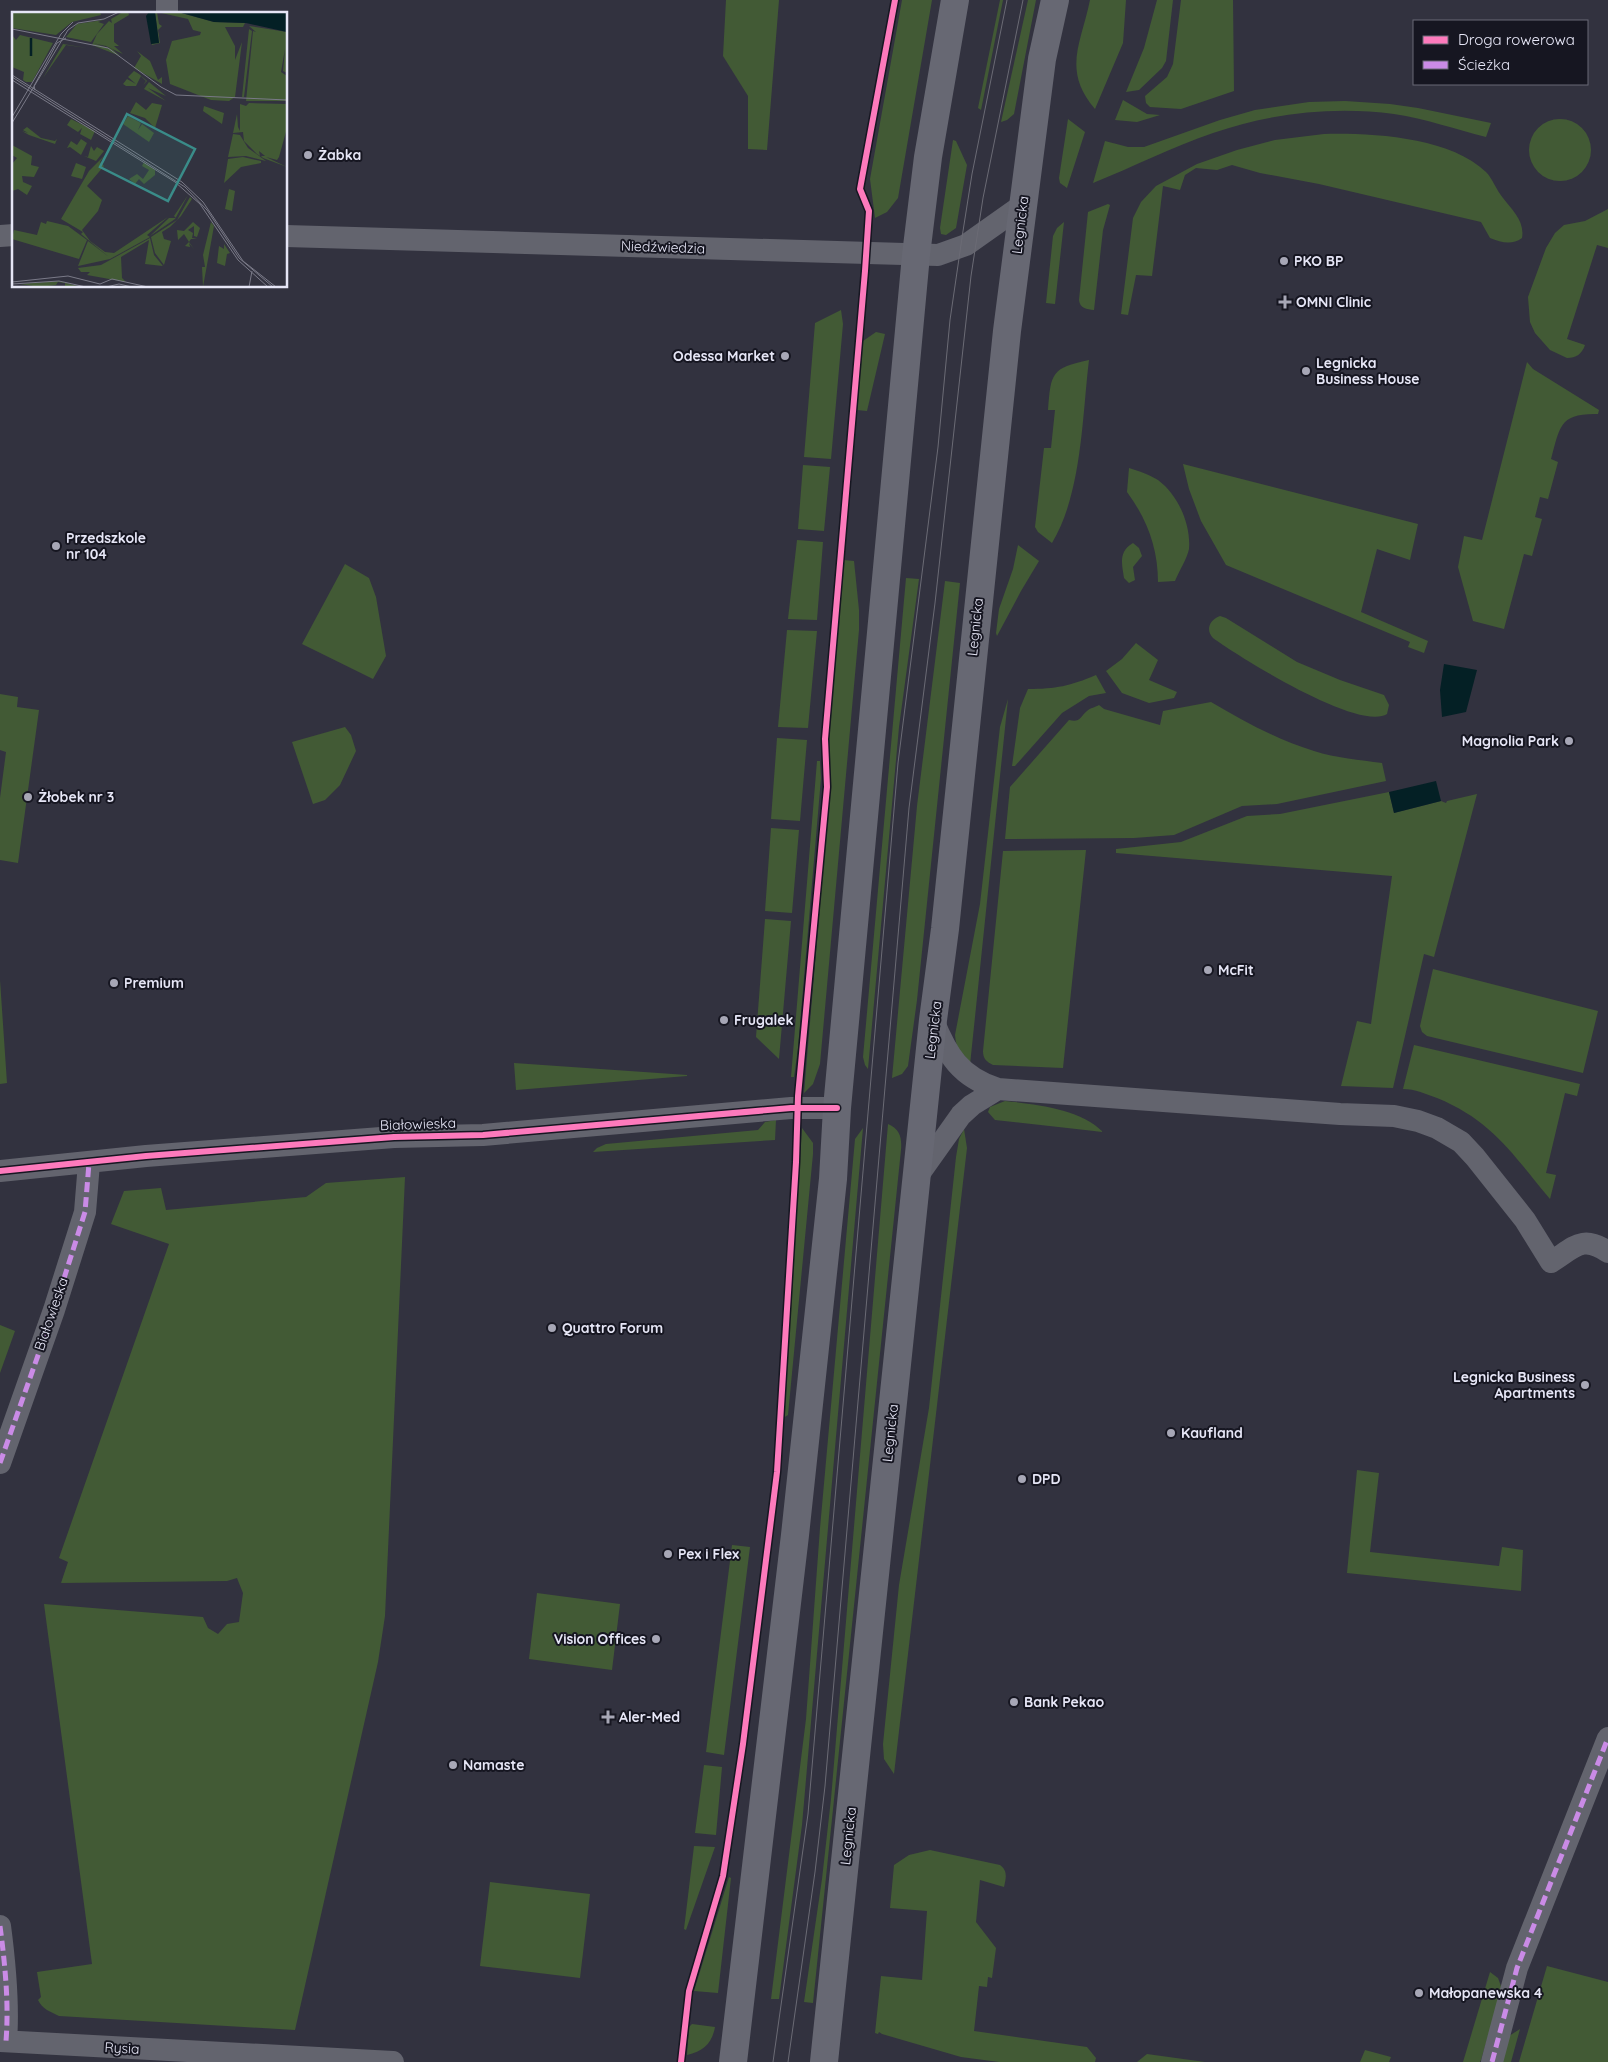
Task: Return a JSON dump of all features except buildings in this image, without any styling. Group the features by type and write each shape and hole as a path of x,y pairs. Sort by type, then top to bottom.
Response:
{"main road":[{"path":"733,2062 795,1542 832,1179 916,254 928,157 955,0"},
{"name":"Legnicka","path":"824,2062 933,1020 945,929 999,394 1042,59 1055,0"}],"street":[{"name":"Niedźwiedzia","path":"288,236 938,254 966,245 1024,204"},
{"path":"933,1020 950,1056 960,1068 979,1081 998,1089 1340,1114 1394,1116 1418,1121 1437,1128 1461,1142 1525,1220 1551,1262 1580,1244 1587,1242 1597,1245 1608,1252"},
{"path":"917,1177 961,1115 972,1105 998,1089"},
{"name":"Białowieska","path":"0,1171 146,1156 394,1137 483,1135 791,1108 837,1108"},
{"name":"Białowieska","path":"0,1463 54,1310 85,1212 89,1163"},
{"path":"1492,2062 1518,1968 1608,1738"},
{"path":"0,1926 7,2021 3,2041"},
{"name":"Rysia","path":"3,2041 171,2056 394,2062"}],"green space":[{"path":"726,0 779,0 767,150 748,149 748,96 723,56"},
{"path":"902,0 932,0 898,198 887,212 875,218 870,179"},
{"path":"1000,0 1003,0 981,110 978,108"},
{"path":"1028,0 1036,0 1014,114 1001,122"},
{"path":"1090,0 1126,0 1123,43 1095,109 1079,82 1077,69 1079,44"},
{"path":"1157,0 1173,0 1166,61 1162,68 1139,90 1126,92 1144,48"},
{"path":"1181,0 1233,0 1234,91 1181,109 1150,107 1146,103 1145,96 1167,77 1173,64"},
{"path":"1123,100 1147,114 1160,115 1137,122 1115,120"},
{"path":"1345,101 1418,108 1491,123 1486,137 1394,114 1325,111 1279,116 1257,120 1213,133 1093,183 1105,141 1128,147 1144,147 1220,120 1255,110 1309,102"},
{"path":"1068,119 1085,132 1067,188 1060,183 1059,178"},
{"path":"1560,119 1577,124 1582,128 1586,133 1591,150 1586,167 1582,172 1577,176 1560,181 1543,176 1538,172 1534,167 1529,150 1534,133 1538,128 1543,124"},
{"path":"1324,134 1387,136 1410,140 1452,151 1470,160 1486,172 1517,216 1522,226 1522,238 1510,243 1502,242 1490,238 1481,222 1319,184 1260,173 1232,165 1217,170 1196,168 1185,175 1180,190 1163,186 1152,276 1136,275 1128,315 1121,314 1133,218 1141,202 1156,186 1197,164 1237,150 1275,140"},
{"path":"953,140 956,141 967,165 956,228 946,235 941,234 940,228"},
{"path":"1108,204 1110,205 1103,230 1094,310 1082,307 1079,300 1088,212"},
{"path":"1608,209 1608,248 1597,245 1567,339 1585,345 1578,355 1567,358 1550,350 1535,333 1530,322 1528,297 1546,248 1555,233 1564,225 1585,221"},
{"path":"1064,222 1055,304 1046,303 1053,236 1057,228"},
{"path":"841,310 843,324 831,459 804,457 815,323"},
{"path":"876,332 885,334 867,411 857,410 863,341"},
{"path":"1089,360 1075,478 1062,523 1052,543 1038,532 1035,527 1044,448 1051,448 1055,410 1048,410 1050,388 1055,374 1060,370"},
{"path":"1527,362 1533,369 1599,410 1598,414 1585,414 1568,419 1560,430 1551,459 1558,462 1548,499 1540,497 1535,517 1542,519 1532,556 1524,554 1504,629 1473,621 1458,567 1464,536 1482,540"},
{"path":"1183,464 1418,524 1410,560 1377,549 1361,612 1428,641 1424,653 1408,647 1410,642 1226,565 1201,521 1189,489"},
{"path":"803,465 830,467 824,531 798,529"},
{"path":"1129,468 1158,480 1172,494 1182,511 1188,530 1189,549 1175,581 1158,582 1156,557 1150,534 1146,523 1127,492"},
{"path":"797,540 823,542 817,620 788,619"},
{"path":"1133,543 1139,548 1142,556 1133,567 1135,580 1129,583 1124,578 1122,559 1125,550"},
{"path":"1018,545 1039,561 997,636 999,609 1013,569"},
{"path":"844,560 854,561 859,630 820,1064 813,1084 804,1093 830,788 829,739"},
{"path":"345,564 369,578 376,597 386,656 373,679 302,644"},
{"path":"906,578 919,579 899,727 868,1069 863,1057"},
{"path":"945,581 960,583 917,1000 908,1066 902,1074 892,1078 917,806"},
{"path":"1220,616 1297,662 1340,680 1384,695 1389,705 1387,714 1373,717 1352,712 1326,703 1272,675 1213,638 1209,628 1211,622"},
{"path":"787,630 817,631 808,728 778,727"},
{"path":"1136,643 1158,660 1149,680 1177,692 1174,698 1149,703 1122,693 1106,671 1122,659"},
{"path":"1096,675 1106,693 1089,696 1062,713 1015,766 1012,766 1020,708 1028,689 1063,686"},
{"path":"0,694 18,697 17,707 39,710 18,863 0,860 0,798 6,752 0,750"},
{"path":"1008,699 970,1065 959,1052 955,1035 980,904 1000,727"},
{"path":"1211,702 1261,730 1301,747 1331,755 1382,763 1386,781 1277,804 1242,806 1174,835 1134,838 1005,839 1010,787 1069,720 1080,719 1088,710 1099,705 1104,709 1160,725 1163,711"},
{"path":"345,727 351,735 356,751 340,785 325,800 313,804 292,742"},
{"path":"777,738 807,740 800,821 771,819"},
{"path":"817,761 820,761 821,778 798,1048 794,1077 791,1077"},
{"path":"1389,792 1394,813 1441,801 1446,803 1447,801 1477,794 1434,957 1424,954 1393,1088 1341,1086 1357,1021 1371,1024 1392,876 1116,853 1116,849 1181,842 1247,816 1280,814"},
{"path":"771,828 799,830 792,913 765,911"},
{"path":"1086,850 1063,1068 993,1065 986,1060 983,1051 1003,851"},
{"path":"765,919 791,921 779,1059 756,1037"},
{"path":"1433,969 1598,1011 1583,1073 1427,1036 1422,1032 1420,1026"},
{"path":"0,980 7,1083 0,1084"},
{"path":"1414,1045 1580,1084 1577,1096 1565,1093 1546,1173 1556,1175 1550,1199 1513,1154 1488,1128 1456,1107 1437,1098 1403,1089"},
{"path":"514,1063 687,1075 687,1076 516,1090"},
{"path":"1005,1101 1043,1106 1070,1113 1094,1124 1103,1132 995,1120 988,1112 990,1107"},
{"path":"776,1120 775,1140 593,1152 606,1144 758,1130 765,1122"},
{"path":"888,1124 898,1131 901,1150 813,2003 804,2002 822,1879 831,1799"},
{"path":"802,1128 813,1143 813,1154 788,1415 783,1418"},
{"path":"863,1128 802,1825 779,1999 771,1999 806,1719 820,1528 855,1139"},
{"path":"964,1129 967,1148 894,1774 884,1759 883,1744 899,1585 929,1408 956,1157 959,1139"},
{"path":"405,1177 385,1616 378,1662 295,2030 59,2016 44,2008 38,2000 41,1997 37,1972 92,1964 44,1604 203,1617 208,1628 218,1634 227,1624 239,1622 243,1593 237,1578 227,1581 61,1583 68,1562 59,1558 169,1244 111,1224 124,1191 161,1188 166,1210 306,1197 326,1183"},
{"path":"0,1325 15,1331 0,1373"},
{"path":"1357,1470 1379,1473 1370,1552 1499,1566 1502,1547 1523,1550 1521,1591 1347,1573"},
{"path":"732,1545 750,1547 724,1755 706,1752"},
{"path":"537,1593 620,1604 612,1670 529,1659"},
{"path":"704,1765 722,1767 716,1835 695,1833"},
{"path":"694,1846 715,1847 686,1930 684,1929"},
{"path":"930,1850 1000,1865 1005,1872 1004,1887 980,1880 976,1922 996,1948 992,1978 988,1977 987,1987 979,1986 974,2031 1087,2047 1096,2058 1095,2062 999,2062 961,2057 879,2032 878,2034 875,2033 881,1976 922,1980 927,1911 890,1908 894,1865 909,1855"},
{"path":"729,1877 731,1878 718,1993 694,1991"},
{"path":"490,1882 590,1894 580,1978 480,1966"},
{"path":"1547,1966 1608,1982 1608,2062 1519,2062"},
{"path":"1490,1972 1498,1978 1502,1989 1481,2060 1480,2062 1463,2062"},
{"path":"692,2024 715,2027 712,2038 703,2049 687,2055 689,2027"},
{"path":"1520,2029 1511,2062 1501,2062 1509,2036"},
{"path":"1365,2050 1391,2057 1389,2062 1360,2062"},
{"path":"1147,2054 1205,2062 1137,2062"}],"shaded area":[{"path":"1444,664 1477,670 1466,712 1442,717 1440,690"},
{"path":"1436,781 1441,801 1394,813 1389,792"}],"tram line":[{"path":"773,2062 808,1814 898,763 938,447 950,320 972,174 1007,0"},
{"path":"788,2062 815,1872 825,1786 909,808 935,603 971,276 983,198 1023,0"}],"marked path":[{"path":"0,1463 54,1310 85,1212 89,1163"},
{"path":"1492,2062 1517,1968 1608,1738"},
{"path":"0,1926 6,1984 6,2041"}],"cycle path":[{"path":"681,2062 689,1991 723,1876 743,1744 777,1472 796,1162 798,1096 827,787 825,739 869,211 860,189 895,0"},
{"path":"0,1171 146,1156 394,1137 483,1135 791,1108 837,1108"}],"place":[{"name":"Żabka","path":"308,155"},
{"name":"PKO BP","path":"1284,261"},
{"name":"OMNI Clinic","path":"1285,302"},
{"name":"Odessa Market","path":"785,356"},
{"name":"Legnicka Business House","path":"1306,371"},
{"name":"Przedszkole nr 104","path":"56,546"},
{"name":"Magnolia Park","path":"1569,741"},
{"name":"Żłobek nr 3","path":"28,797"},
{"name":"McFit","path":"1208,970"},
{"name":"Premium","path":"114,983"},
{"name":"Frugalek","path":"724,1020"},
{"name":"Quattro Forum","path":"552,1328"},
{"name":"Legnicka Business Apartments","path":"1585,1385"},
{"name":"Kaufland","path":"1171,1433"},
{"name":"DPD","path":"1022,1479"},
{"name":"Pex i Flex","path":"668,1554"},
{"name":"Vision Offices","path":"656,1639"},
{"name":"Bank Pekao","path":"1014,1702"},
{"name":"Aler-Med","path":"608,1717"},
{"name":"Namaste","path":"453,1765"},
{"name":"Małopanewska 4","path":"1419,1993"}]}
